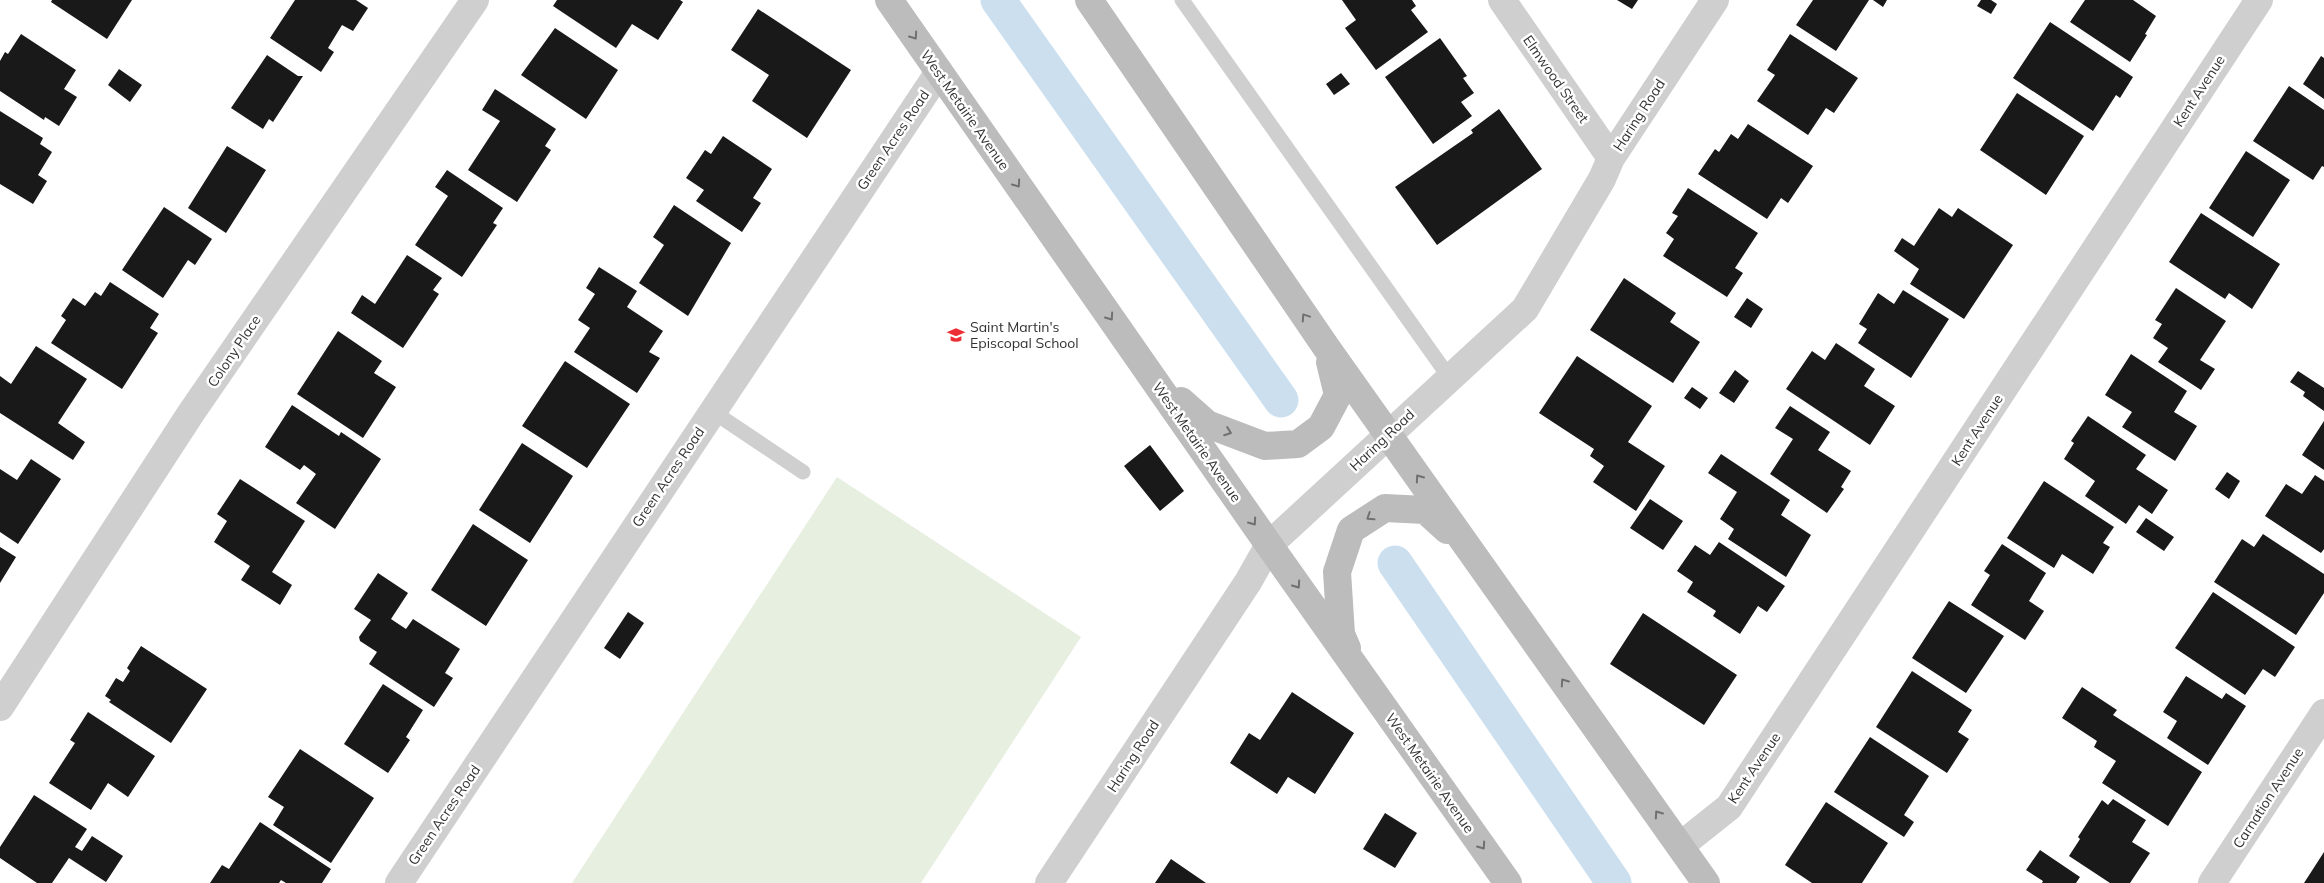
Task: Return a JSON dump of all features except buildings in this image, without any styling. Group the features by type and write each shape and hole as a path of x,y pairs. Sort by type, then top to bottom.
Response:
{"main road":[{"name":"West Metairie Avenue","path":"889,0 1269,545 1508,883"},
{"path":"1090,1 1326,347 1706,883"},
{"path":"1148,372 1207,424 1265,446 1298,444 1321,427 1338,396 1326,347"},
{"path":"1355,667 1341,634 1337,572 1351,530 1386,508 1425,510 1470,551"}],"street":[{"name":"Colony Place","path":"0,707 191,413 474,0"},
{"name":"Elmwood Street","path":"1502,0 1611,158"},
{"name":"Haring Road","path":"1049,883 1248,582 1269,545 1449,377 1525,309 1602,179 1611,158 1715,0"},
{"name":"Kent Avenue","path":"1680,846 1729,807 2259,0"},
{"name":"Green Acres Road","path":"398,883 938,72"},
{"name":"Carnation Avenue","path":"2212,883 2324,713"}],"lane":[{"path":"1182,0 1449,377"},
{"path":"712,411 804,472"}],"green space":[{"path":"837,477 1081,637 921,883 572,883"}],"waterway":[{"path":"998,0 1281,400"},
{"path":"1395,563 1614,883"}],"place":[{"name":"Saint Martin's Episcopal School","path":"956,335"}]}
